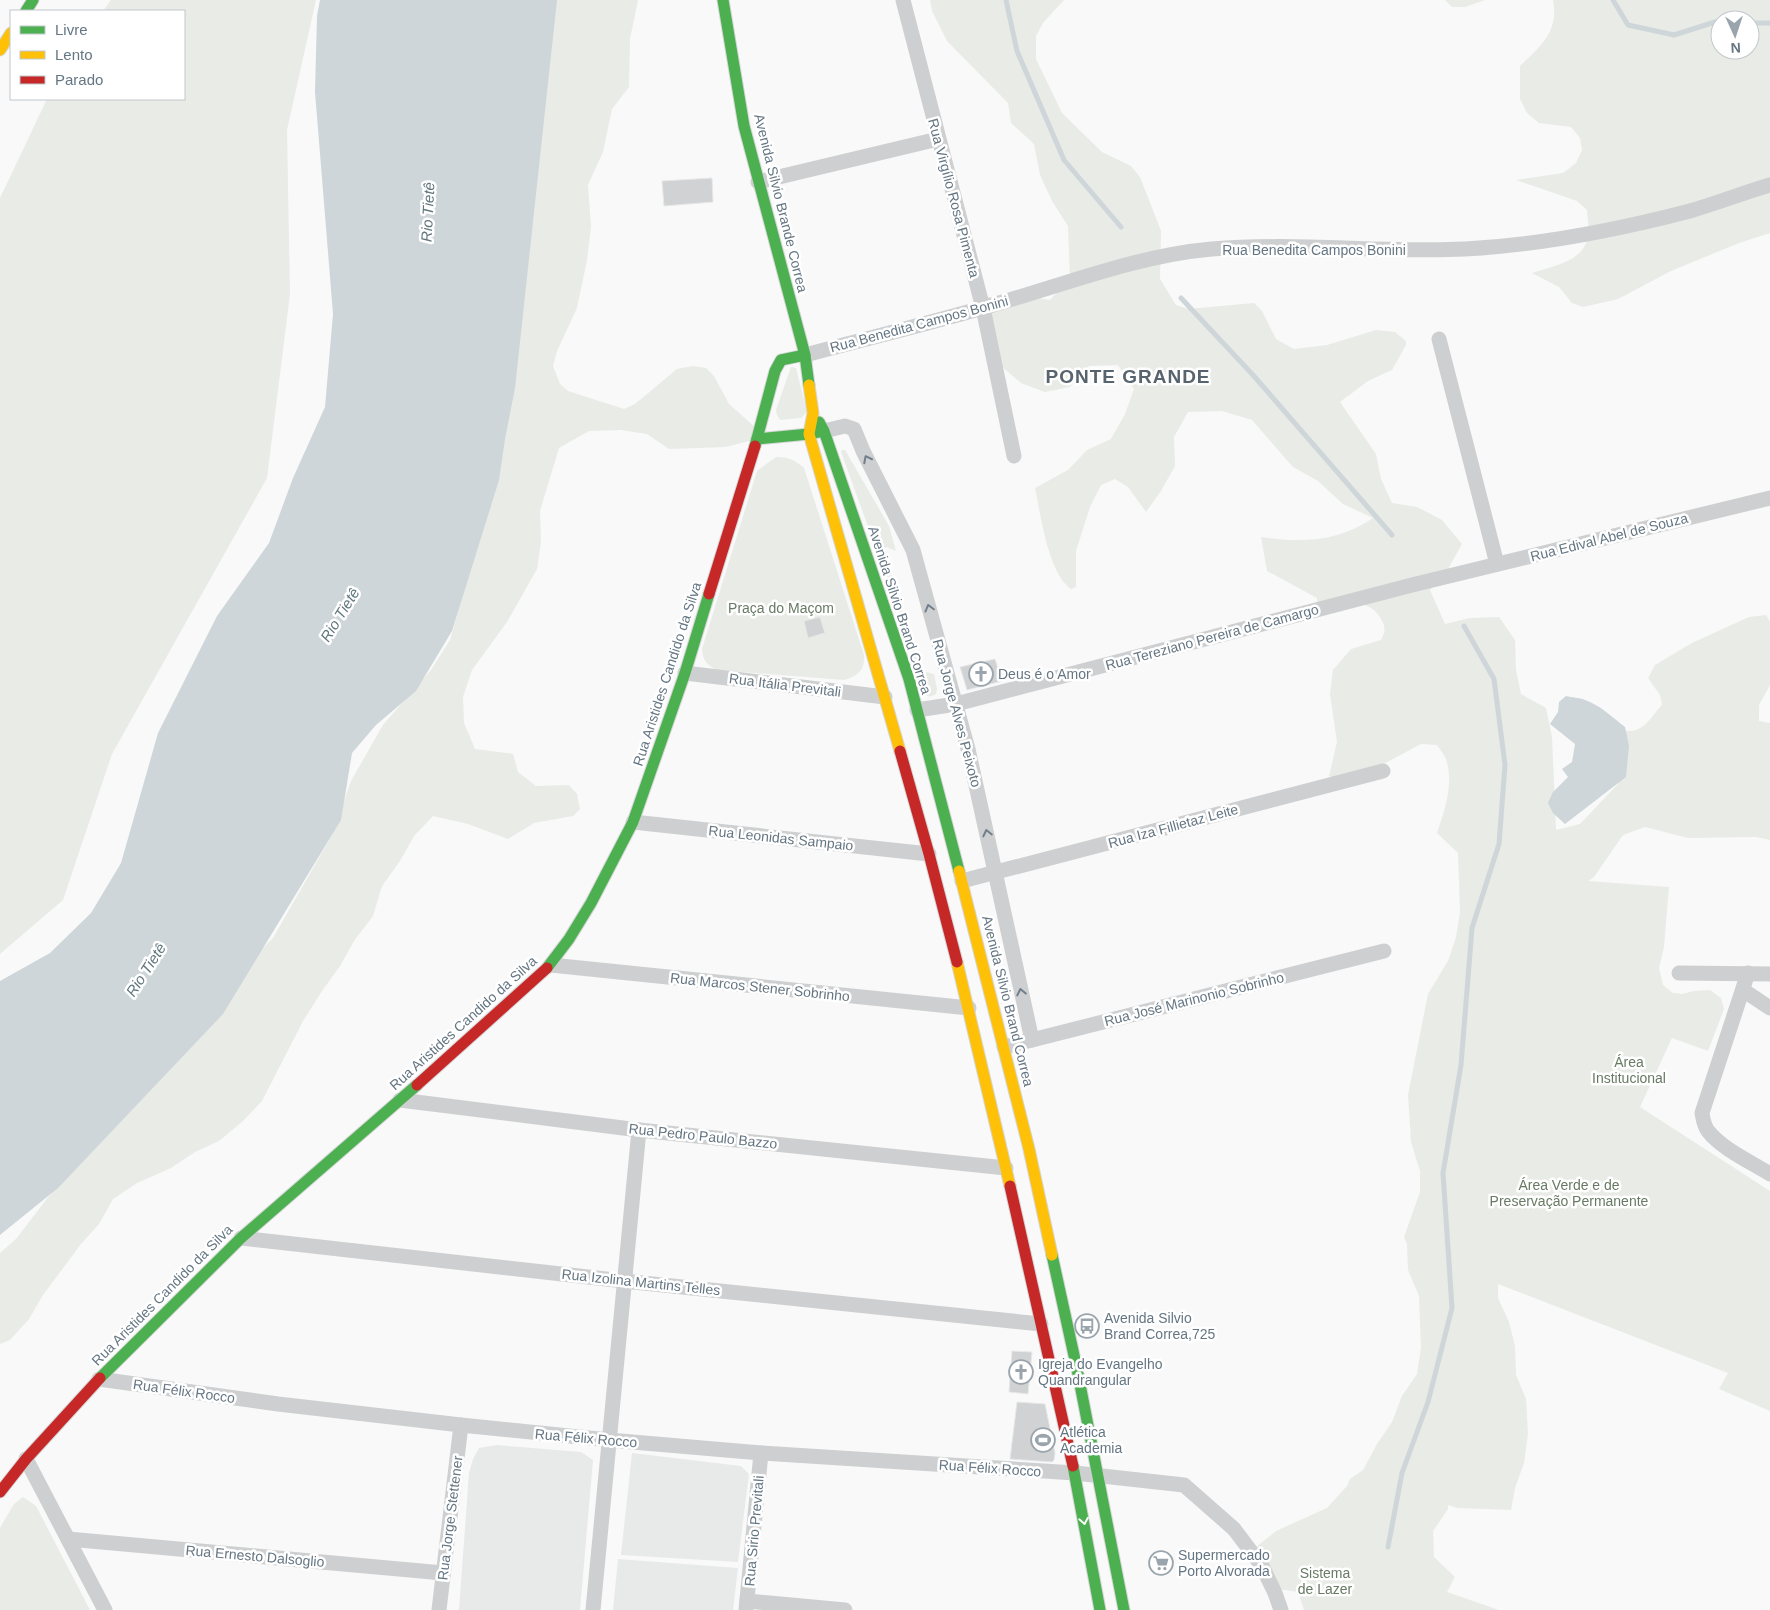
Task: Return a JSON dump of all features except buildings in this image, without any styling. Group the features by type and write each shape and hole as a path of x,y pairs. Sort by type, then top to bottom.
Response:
{"main road":[{"name":"Avenida Silvio Brande Correa","path":"723,0 744,126 805,354 817,433"},
{"path":"0,50 10,35"},
{"name":"Rua Aristides Candido da Silva","path":"0,1492 26,1459 99,1379 241,1238 551,966 591,903 633,822 685,673 757,439 775,371 780,360 805,354"},
{"path":"757,439 817,433 885,697 929,854 969,1008 1075,1474 1100,1610"},
{"name":"Avenida Silvio Brand Correa","path":"817,433 909,680 962,881 1029,1149 1098,1476 1124,1610"}],"street":[{"name":"Rua Virgílio Rosa Pimenta","path":"903,0 983,308 1014,456"},
{"path":"758,182 938,139"},
{"name":"Rua Benedita Campos Bonini","path":"805,354 983,308 1150,258 1212,249 1292,247 1400,251 1467,249 1544,241 1595,233 1691,210 1770,185"},
{"path":"1439,339 1497,564"},
{"name":"Rua Jorge Alves Peixoto","path":"817,433 845,426 854,430 913,550 968,749 1032,1040"},
{"name":"Rua Edival Abel de Souza","path":"1448,576 1770,498"},
{"name":"Rua Tereziano Pereira de Camargo","path":"916,710 956,704 1448,576"},
{"name":"Rua Itália Previtali","path":"685,673 885,697"},
{"name":"Rua Iza Fillietaz Leite","path":"962,881 1383,771"},
{"name":"Rua Leonidas Sampaio","path":"633,822 929,854"},
{"name":"Rua José Marinonio Sobrinho","path":"1004,1047 1384,951"},
{"name":"Rua Marcos Stener Sobrinho","path":"551,966 969,1008"},
{"path":"1748,973 1702,1113 1704,1124 1708,1131 1719,1142 1770,1174"},
{"path":"1679,974 1770,974"},
{"path":"1743,990 1770,1008"},
{"name":"Rua Pedro Paulo Bazzo","path":"400,1100 639,1130 1006,1168"},
{"path":"593,1610 639,1130"},
{"name":"Rua Izolina Martins Telles","path":"241,1238 624,1281 1041,1324"},
{"name":"Rua Félix Rocco","path":"99,1379 278,1404 461,1426 761,1453 1075,1474 1184,1485 1234,1530 1256,1558 1275,1593 1281,1610"},
{"name":"Rua Jorge Stettener","path":"439,1610 461,1426"},
{"name":"Rua Sirio Previtali","path":"747,1606 761,1453"},
{"path":"26,1459 105,1610"},
{"name":"Rua Ernesto Dalsoglio","path":"68,1539 443,1573"},
{"path":"747,1606 845,1610"}],"shaded area":[{"path":"497,1445 581,1452 593,1460 580,1610 459,1610 469,1473 479,1448"},
{"path":"632,1453 741,1466 749,1474 738,1562 621,1555"},
{"path":"618,1559 738,1568 733,1610 613,1610"}],"green space":[{"path":"111,0 316,0 287,130 290,294 267,478 112,754 63,900 0,954 0,198 47,100 185,100 185,10 104,10"},
{"path":"551,0 638,0 630,39 629,87 612,109 603,152 588,185 591,227 587,260 577,308 557,351 553,366 560,384 568,391 624,409 635,404 677,369 693,366 706,368 714,376 729,404 756,428 760,438 726,447 669,449 647,434 621,430 589,431 559,448 540,511 541,542 537,569 507,622 472,670 463,697 464,723 475,749 513,754 518,772 536,786 569,785 577,794 580,809 573,816 534,823 508,839 468,824 433,816 414,836 400,861 382,886 373,916 354,941 340,966 303,1021 262,1101 243,1121 219,1141 195,1152 171,1168 137,1183 113,1199 99,1224 81,1244 43,1295 29,1319 10,1340 0,1344 0,1253 16,1239 49,1196 111,1128 204,1007 273,938 332,835 351,781 383,725 431,670 450,640 483,522"},
{"path":"930,0 1064,0 1043,23 1036,36 1036,59 1062,113 1102,152 1131,166 1140,177 1161,231 1160,279 1176,305 1188,309 1254,303 1262,311 1276,339 1294,349 1327,345 1376,330 1395,332 1406,341 1406,345 1392,370 1368,381 1340,402 1376,454 1381,479 1392,503 1417,507 1442,520 1462,544 1448,569 1430,590 1445,624 1470,618 1499,617 1515,640 1516,670 1521,694 1546,708 1552,737 1556,830 1580,824 1618,784 1622,759 1621,730 1635,730 1645,725 1662,705 1660,695 1648,678 1655,665 1692,643 1749,617 1766,615 1770,622 1770,685 1759,705 1759,721 1770,723 1770,840 1756,837 1688,838 1645,827 1623,835 1594,877 1588,881 1669,887 1664,947 1659,968 1663,985 1673,993 1682,994 1710,990 1721,998 1724,1009 1708,1051 1672,1038 1640,1107 1770,1191 1770,1411 1719,1389 1728,1373 1498,1284 1498,1298 1509,1322 1515,1346 1516,1375 1526,1399 1528,1434 1524,1463 1515,1488 1511,1510 1457,1508 1448,1505 1448,1509 1433,1531 1434,1557 1455,1577 1447,1592 1499,1610 1304,1610 1298,1592 1273,1588 1251,1573 1256,1547 1276,1531 1327,1508 1347,1486 1350,1479 1363,1470 1392,1422 1402,1396 1417,1374 1421,1348 1419,1296 1408,1270 1407,1244 1404,1237 1420,1192 1420,1171 1411,1142 1408,1095 1428,994 1448,961 1456,937 1460,912 1458,853 1437,833 1448,796 1448,768 1445,757 1437,745 1421,744 1359,777 1337,780 1329,776 1337,742 1330,694 1333,670 1351,649 1381,640 1384,626 1377,613 1363,604 1345,602 1317,604 1317,598 1267,571 1261,537 1291,540 1319,539 1346,532 1373,518 1343,504 1318,481 1293,467 1252,420 1222,411 1188,412 1174,437 1175,466 1146,512 1128,487 1115,479 1101,485 1090,507 1076,551 1076,587 1071,589 1063,581 1051,557 1035,488 1068,470 1087,450 1111,439 1125,414 1134,389 1118,365 1089,366 1070,387 1045,392 1021,383 1000,365 982,297 1024,296 1050,300 1070,278 1068,226 1052,201 1040,175 1034,144 1011,123 1008,103 947,41 932,11"},
{"path":"1445,0 1485,0 1465,7 1452,7"},
{"path":"1553,0 1770,0 1770,233 1739,243 1671,271 1618,299 1583,307 1572,303 1559,287 1532,273 1574,258 1585,245 1589,234 1587,210 1577,201 1516,180 1563,173 1576,163 1582,150 1580,138 1571,127 1539,123 1527,113 1520,99 1520,66 1547,38 1553,21"},
{"path":"791,367 796,368 807,412 801,418 780,420 776,410"},
{"path":"845,450 889,526 896,551 887,547 884,549 884,553 921,671 934,674 937,689 936,694 933,696 923,693 901,617 841,452"},
{"name":"Praça do Maçom","path":"776,457 791,460 804,468 864,655 860,672 844,680 718,670 708,665 703,657 702,649 757,471"},
{"path":"23,1497 36,1506 90,1610 0,1610 0,1528 14,1504"}],"water":[{"name":"Rio Tietê","path":"320,0 557,0 515,388 499,480 452,631 416,691 376,725 352,753 341,820 223,1014 58,1188 0,1235 0,981 50,953 91,913 121,863 158,733 217,616 269,543 293,478 325,407 333,314 315,92 317,16"},
{"path":"1566,696 1590,702 1611,715 1625,727 1629,746 1626,777 1565,824 1553,813 1548,803 1553,792 1568,777 1562,769 1572,762 1575,744 1550,724 1558,712 1559,702"}],"waterway":[{"path":"1006,0 1017,51 1064,160 1121,227"},
{"path":"1613,0 1628,25 1674,35 1710,24"},
{"path":"1760,23 1770,23"},
{"path":"1181,298 1253,375 1392,535"},
{"path":"1388,1547 1402,1473 1428,1402 1452,1308 1443,1173 1461,1065 1472,928 1499,844 1505,765 1494,679 1464,626"}],"traffic: fast":[{"path":"27,10 33,0"},
{"path":"723,0 744,126 805,355 809,385"},
{"path":"755,446 775,371 781,360 805,355"},
{"path":"819,422 824,431 909,679 959,871"},
{"path":"757,439 823,431"},
{"path":"547,968 569,939 591,903 633,822 685,673 709,594"},
{"path":"100,1378 241,1238 417,1085"},
{"path":"1052,1255 1077,1369 1124,1610"},
{"path":"1073,1466 1100,1610"}],"traffic: slow":[{"path":"0,50 10,35"},
{"path":"809,385 813,413 809,434 900,751"},
{"path":"959,871 1029,1149 1052,1255"},
{"path":"957,962 1010,1186"}],"traffic: jam":[{"path":"709,594 755,446"},
{"path":"900,751 957,962"},
{"path":"417,1085 547,968"},
{"path":"1010,1186 1073,1466"},
{"path":"0,1492 26,1459 100,1378"}],"place":[{"name":"Deus é o Amor","path":"981,674"},
{"name":"Avenida Silvio Brand Correa,725","path":"1087,1326"},
{"name":"Igreja do Evangelho Quandrangular","path":"1021,1372"},
{"name":"Atlética Academia","path":"1043,1440"},
{"name":"Supermercado Porto Alvorada","path":"1161,1563"}],"district":[{"name":"PONTE GRANDE","path":"1128,376"}],"park label":[{"name":"Área Institucional","path":"1629,1070"},
{"name":"Área Verde e de Preservação Permanente","path":"1569,1194"},
{"name":"Sistema de Lazer","path":"1325,1582"}]}
